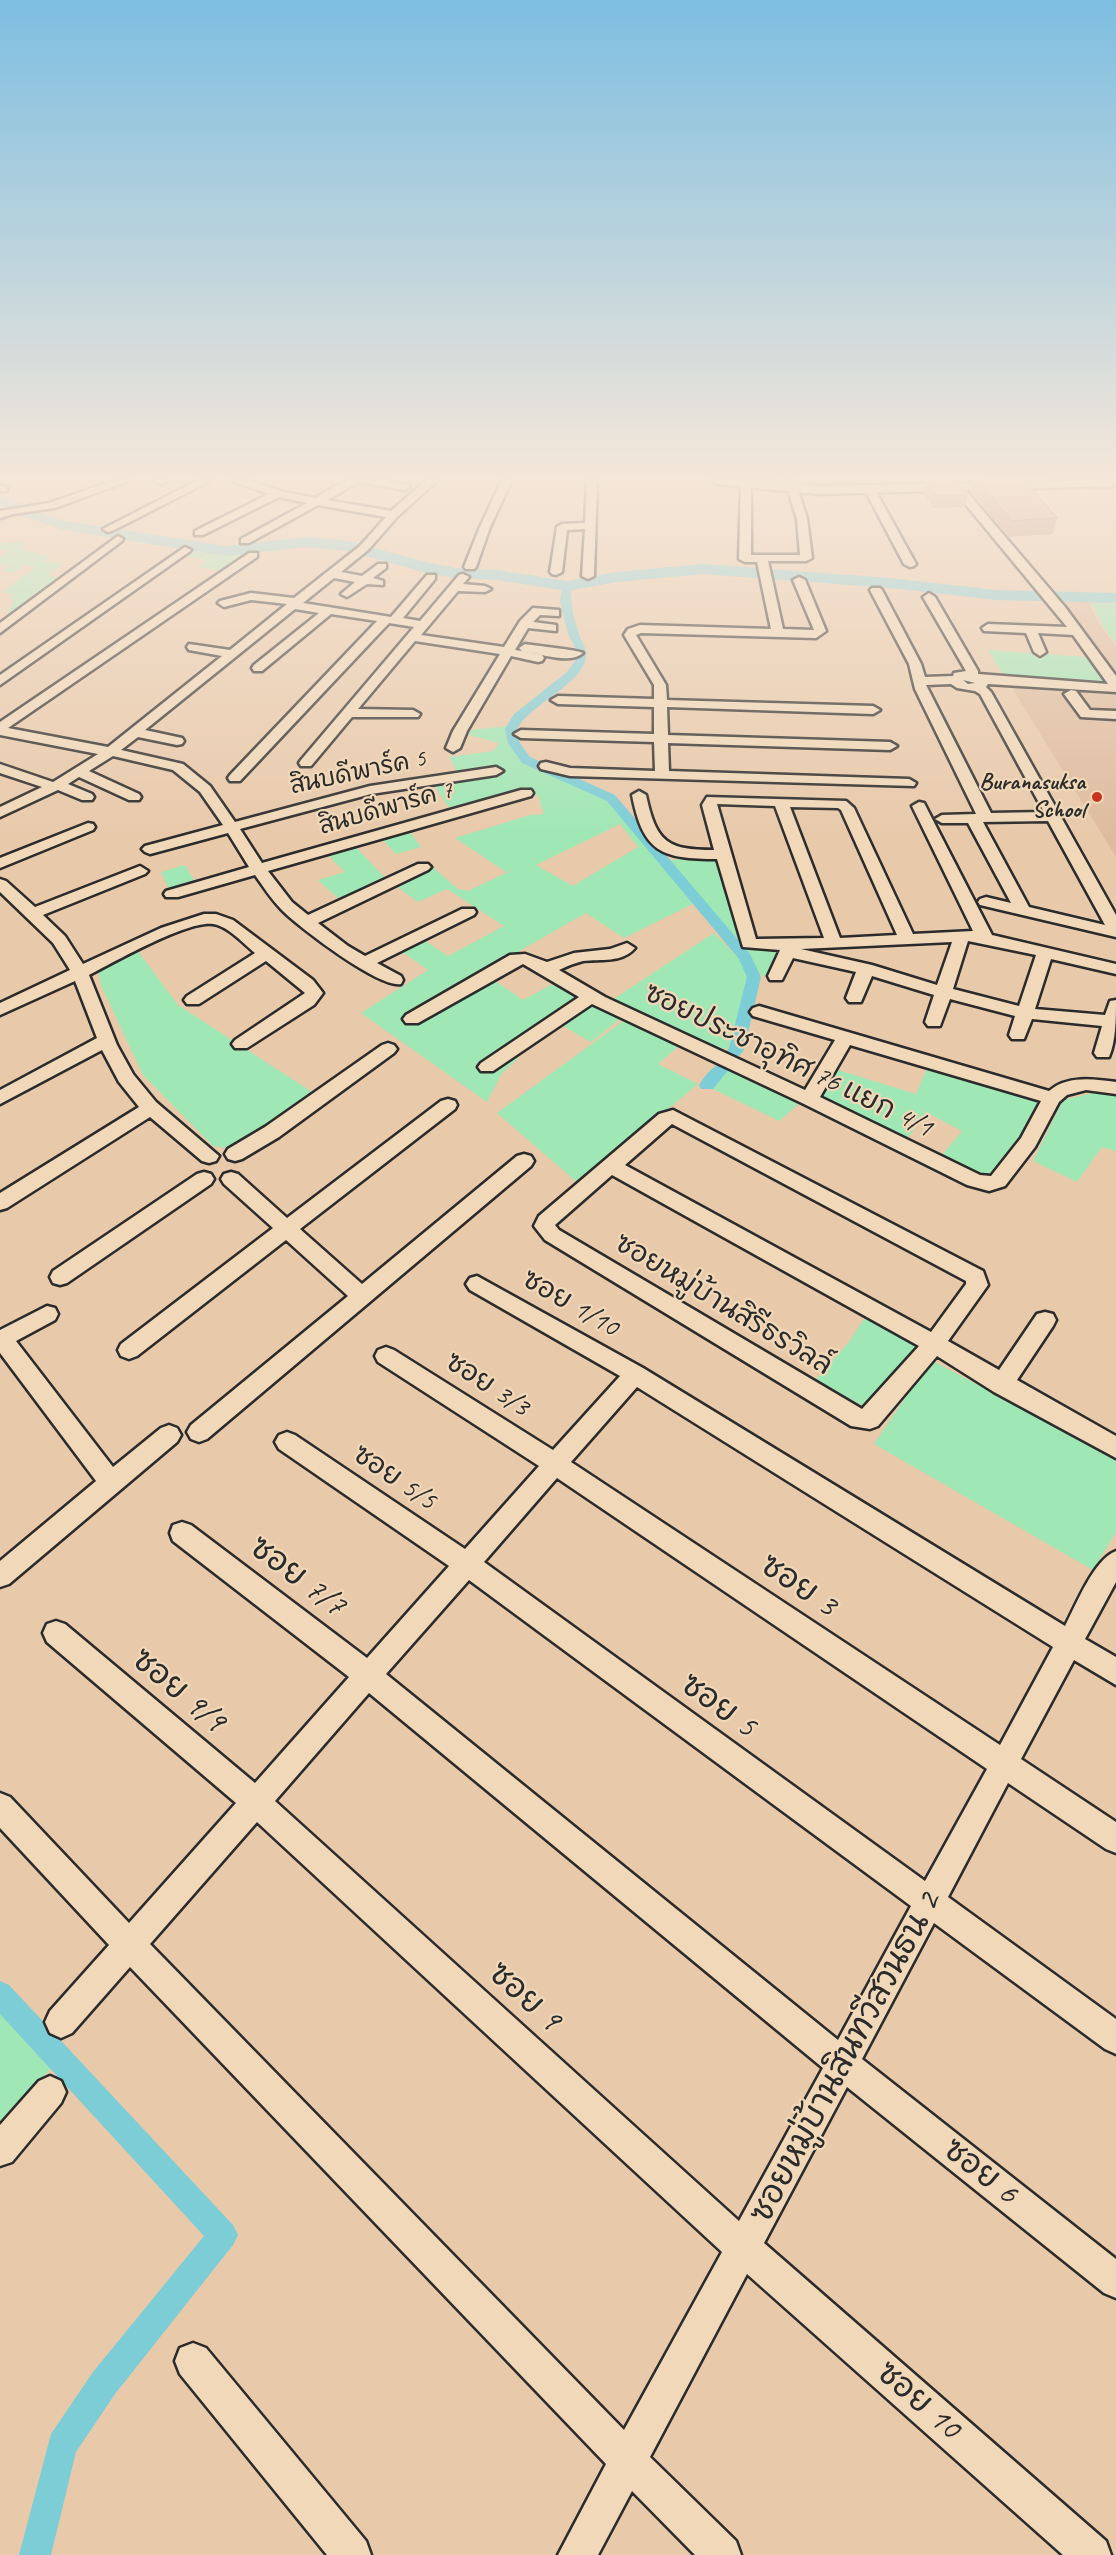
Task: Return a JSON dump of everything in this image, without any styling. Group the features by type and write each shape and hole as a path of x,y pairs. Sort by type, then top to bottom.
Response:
{"street":[{"path":"0,628 38,599"},
{"path":"0,681 115,599"},
{"path":"0,730 189,599"},
{"path":"224,603 234,599"},
{"path":"275,599 328,611 389,620 418,631 508,648 561,654 577,653"},
{"path":"0,813 56,786 110,752 300,599"},
{"path":"235,778 410,599"},
{"path":"306,763 443,599"},
{"path":"771,599 778,634"},
{"path":"662,775 660,685 631,639 632,632 663,629 816,634 820,631 807,599"},
{"path":"880,599 915,664 919,681 1023,910"},
{"path":"930,599 985,692 1116,931"},
{"path":"1051,599 1061,609 1116,687"},
{"path":"258,668 328,611"},
{"path":"453,748 460,731 524,624 537,611 555,613"},
{"path":"524,624 552,628"},
{"path":"988,628 1076,631"},
{"path":"1030,629 1040,652"},
{"path":"418,631 457,633"},
{"path":"194,647 233,654"},
{"path":"508,648 538,658"},
{"path":"919,681 955,680 961,686 977,681 1116,687"},
{"path":"1071,694 1086,714 1116,715"},
{"path":"558,700 873,710"},
{"path":"349,713 413,714"},
{"path":"0,730 159,761 178,767 205,789 259,870 286,905 342,950 395,980"},
{"path":"135,732 177,741"},
{"path":"521,734 890,746"},
{"path":"546,766 570,772 909,783"},
{"path":"0,768 87,797"},
{"name":"สินบดีพาร์ค 5","path":"150,849 370,790 496,771"},
{"path":"79,772 134,797"},
{"name":"สินบดีพาร์ค 7","path":"172,894 526,793"},
{"path":"639,795 646,827 665,850 683,855 723,854"},
{"path":"907,938 847,808 841,804 712,800 709,805 749,944 790,949 1024,1013 1114,1013 1103,1053"},
{"path":"781,802 833,942"},
{"path":"919,806 985,938"},
{"path":"942,819 1053,816"},
{"path":"0,863 88,827"},
{"path":"306,922 423,867"},
{"path":"31,914 140,871"},
{"path":"0,884 72,957 95,1006 112,1053 136,1092 209,1156"},
{"path":"986,902 1116,931"},
{"path":"364,963 468,912"},
{"path":"0,1010 78,971 167,931 204,919 216,919 227,923 307,984 314,993 308,1001 241,1044"},
{"path":"790,949 833,942 962,935 985,938 1116,969"},
{"path":"934,1022 962,935"},
{"path":"547,969 575,957 604,957 627,948"},
{"path":"776,976 790,949"},
{"path":"192,1000 266,953"},
{"path":"1018,1035 1045,953"},
{"name":"ซอยประชาอุทิศ 76 แยก 4/1","path":"412,1019 516,958 525,958 592,996 974,1180 989,1184 998,1181 1028,1142 1052,1098"},
{"path":"855,998 866,969"},
{"path":"487,1067 592,996"},
{"path":"759,1012 846,1035 1052,1098 1061,1090 1086,1084 1116,1088"},
{"path":"809,1099 846,1035"},
{"path":"0,1098 107,1040"},
{"path":"236,1154 272,1132 388,1049"},
{"path":"129,1350 448,1105"},
{"path":"0,1203 152,1107"},
{"name":"ซอยหมู่บ้านสิรีธรวิลล์","path":"673,1116 680,1118 974,1274 978,1281 977,1285 934,1344 875,1415 870,1419 859,1419 552,1235 544,1226 546,1221 611,1166 666,1119 673,1116"},
{"path":"222,1152 236,1154 240,1157 243,1166 241,1171 231,1179 216,1182 204,1179 199,1170 203,1160 209,1156 222,1152"},
{"path":"199,1432 524,1161"},
{"path":"611,1166 934,1344 1002,1385 1116,1448"},
{"path":"60,1277 204,1179"},
{"path":"231,1179 362,1296"},
{"name":"ซอย 1/10","path":"477,1284 635,1374 1116,1672"},
{"path":"47,1314 1,1339 112,1484"},
{"path":"1002,1385 1046,1320"},
{"name":"ซอย 3/3","path":"386,1356 555,1464"},
{"path":"61,2022 635,1374"},
{"path":"1,1572 112,1484 169,1435"},
{"name":"ซอย 5/5","path":"287,1442 467,1564"},
{"name":"ซอย 3","path":"555,1464 1116,1839"},
{"name":"ซอย 7/7","path":"182,1533 369,1676 843,2064"},
{"name":"ซอยหมู่บ้านสินทวีสวนธน 2","path":"577,2555 1105,1578 1116,1562"},
{"name":"ซอย 5","path":"467,1564 929,1904"},
{"name":"ซอย 9/9","path":"56,1633 255,1801"},
{"name":"ซอย 9","path":"255,1801 743,2248"},
{"path":"0,1807 129,1945 628,2461 722,2555"},
{"path":"929,1904 1116,2038"},
{"name":"ซอย 6","path":"843,2064 1116,2281"},
{"path":"0,2150 50,2092"},
{"name":"ซอย 10","path":"743,2248 1092,2555"},
{"path":"193,2361 352,2555"}],"shaded area":[{"path":"1056,600 1088,602 1102,628 1116,646 1116,681"},
{"path":"1009,683 1114,691 1116,695 1116,857"}],"green space":[{"path":"12,599 33,599 12,615 8,613 14,600"},
{"path":"1091,603 1116,604 1116,643 1105,629"},
{"path":"988,650 1088,657 1107,684 1004,676"},
{"path":"508,726 513,745 523,761 608,798 663,860 695,903 624,938 586,913 458,986 470,996 495,981 523,1000 553,984 564,987 581,999 507,1047 519,1058 502,1073 487,1102 361,1013 428,970 401,951 424,940 448,956 504,926 447,889 418,902 396,886 423,873 415,867 428,863 458,889 468,891 514,869 506,872 455,838 530,815 544,814 538,795 451,811 432,782 502,772 500,769 458,773 449,757 493,751 499,743 469,735 471,730","holes":["620,824 638,847 573,886 536,865"]},
{"path":"409,831 421,847 396,854 382,839"},
{"path":"355,846 387,880 340,900 318,880 345,872 328,855"},
{"path":"721,857 743,939 783,949 771,978 761,975 745,952 668,860"},
{"path":"185,865 196,884 170,891 161,872"},
{"path":"714,933 748,968 750,978 728,1049 719,1048 612,1000"},
{"path":"137,950 178,1005 312,1092 264,1132 244,1144 230,1148 213,1146 143,1075 101,985 98,969"},
{"path":"594,1003 621,1018 591,1042 563,1026"},
{"path":"626,1019 679,1046 658,1064 698,1084 579,1184 497,1113"},
{"path":"929,1064 1044,1101 1005,1159 987,1176 942,1155 962,1131 926,1112 908,1138 822,1096 838,1070 916,1094"},
{"path":"730,1067 802,1101 779,1121 709,1087"},
{"path":"1106,1090 1116,1093 1116,1151 1102,1147 1077,1182 1033,1161 1063,1100"},
{"path":"868,1313 924,1344 869,1410 816,1379 849,1342"},
{"path":"931,1360 1116,1458 1116,1532 1093,1570 874,1444"},
{"path":"0,2011 52,2067 0,2126"}],"waterway":[{"path":"565,599 573,634 581,649 580,661 571,674 518,716 511,729 514,743 526,760 611,798 745,957 754,977 736,1050 732,1054"},
{"path":"707,1085 722,1068"},
{"path":"0,1994 223,2235 104,2383 62,2445 35,2555"}],"place":[{"name":"Buranasuksa School","path":"1097,797"}]}
